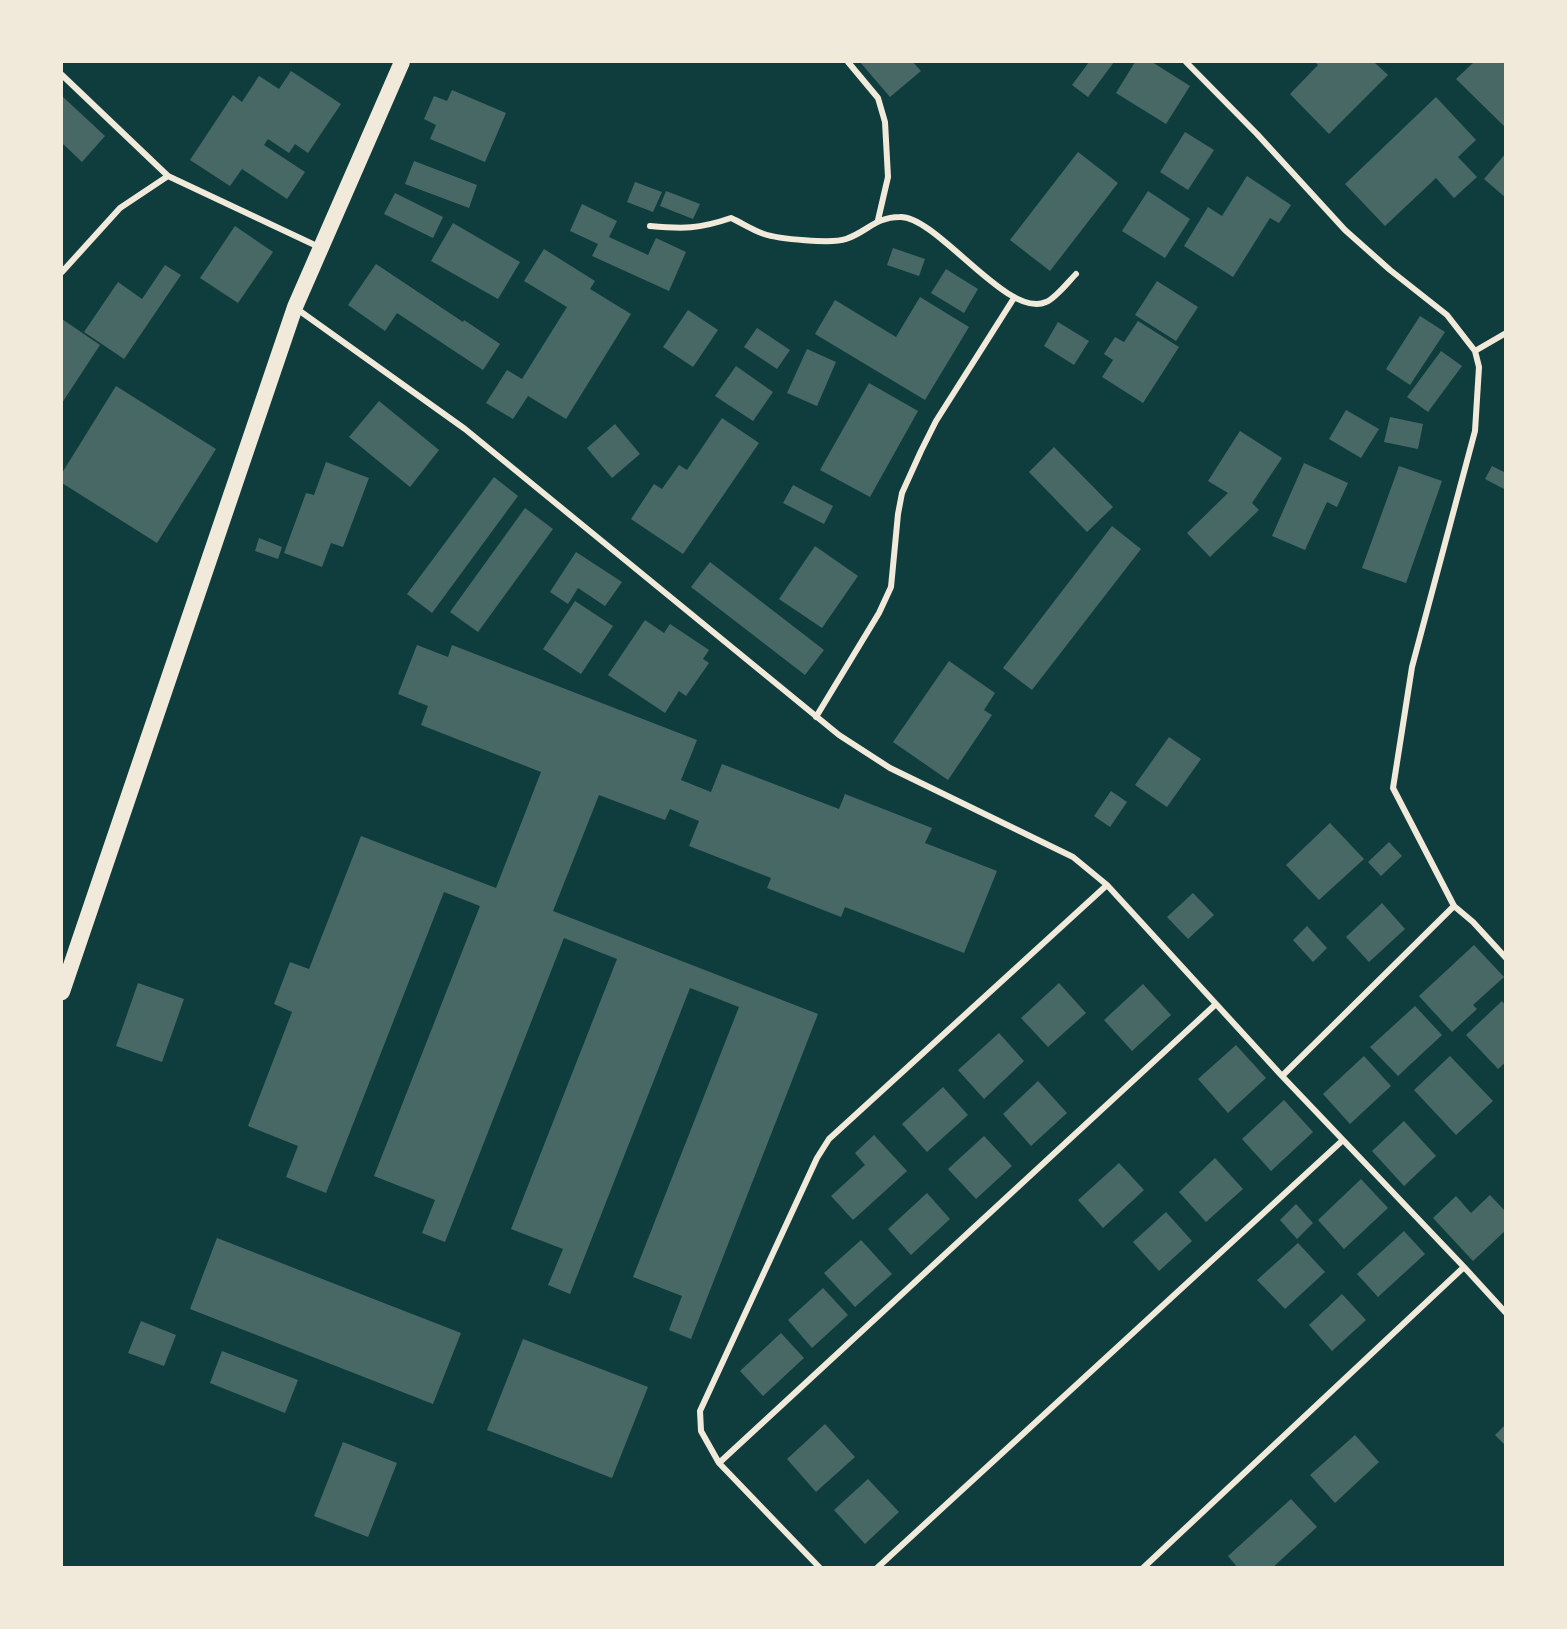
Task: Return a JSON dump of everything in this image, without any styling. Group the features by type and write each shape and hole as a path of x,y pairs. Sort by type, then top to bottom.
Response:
{"highway":[{"path":"62,992 295,307 319,247 402,62"}],"street":[{"path":"848,62 878,98 885,122 888,177 878,220"},
{"path":"1186,62 1257,134 1345,230 1390,270 1447,315 1475,351 1479,367 1475,431 1412,667 1393,788 1454,906 1473,922 1506,958"},
{"path":"62,75 168,177 319,247"},
{"path":"62,272 120,208 168,177"},
{"path":"650,226 693,228 730,218 764,234 778,237 842,240 861,233 878,220 901,216 919,222 1014,298 1035,304 1046,302 1077,274"},
{"path":"816,717 879,614 891,587 902,492 921,451 936,421 1014,298"},
{"path":"295,307 465,429 839,735 890,768 1073,857 1107,885 1282,1076 1506,1313"},
{"path":"1475,351 1506,333"},
{"path":"820,1568 718,1463 701,1431 700,1411 817,1158 829,1139 1107,885"},
{"path":"1282,1076 1454,906"},
{"path":"718,1463 1216,1004"},
{"path":"877,1568 1343,1140"},
{"path":"1143,1568 1464,1267"}],"building":[{"path":"860,62 913,62 921,71 890,97"},
{"path":"1089,62 1114,62 1088,97 1072,85"},
{"path":"1135,62 1152,62 1190,86 1166,124 1116,93"},
{"path":"1315,62 1374,62 1388,75 1329,134 1290,94 1318,65"},
{"path":"1474,62 1502,62 1506,65 1506,128 1456,79"},
{"path":"291,71 341,104 308,153 295,144 289,153 268,139 264,145 305,172 287,199 242,169 230,186 190,160 233,95 242,102 259,76 279,89"},
{"path":"452,90 506,113 485,162 430,139 436,125 424,119 434,96 447,101"},
{"path":"62,96 105,136 82,162 62,143"},
{"path":"1436,97 1476,140 1458,157 1477,177 1454,198 1436,178 1385,226 1345,184"},
{"path":"1185,132 1214,150 1188,190 1160,172"},
{"path":"1078,152 1118,183 1050,271 1010,240"},
{"path":"1506,153 1506,198 1484,179"},
{"path":"414,161 477,185 469,208 405,184"},
{"path":"1247,176 1291,205 1279,223 1270,218 1233,277 1184,246 1208,207 1222,216"},
{"path":"635,182 662,192 653,212 627,202"},
{"path":"666,191 700,204 693,219 660,206"},
{"path":"1148,191 1190,219 1165,258 1122,231"},
{"path":"395,193 443,217 433,238 384,214"},
{"path":"582,204 617,221 609,237 648,255 656,238 686,252 669,291 592,256 598,244 570,231"},
{"path":"453,223 520,262 498,299 431,261"},
{"path":"235,226 273,252 238,303 200,278"},
{"path":"893,248 925,259 919,276 887,265"},
{"path":"544,249 595,281 590,289 631,314 566,419 528,396 513,419 486,403 507,370 522,379 567,307 524,281"},
{"path":"376,264 500,344 483,370 397,313 385,331 348,305"},
{"path":"165,265 181,275 124,359 84,332 118,282 142,299"},
{"path":"946,269 978,289 964,313 931,293"},
{"path":"1157,281 1198,307 1176,341 1135,315"},
{"path":"920,297 969,327 925,400 815,334 835,300 896,337"},
{"path":"688,310 718,330 693,367 663,347"},
{"path":"1420,316 1445,332 1410,385 1386,369"},
{"path":"62,319 100,345 62,403"},
{"path":"1138,321 1179,347 1143,403 1102,377 1113,360 1104,354 1115,337 1124,342"},
{"path":"1058,322 1089,341 1074,365 1044,346"},
{"path":"757,328 790,350 777,369 744,347"},
{"path":"807,349 836,362 817,406 787,393"},
{"path":"1441,351 1462,366 1428,412 1407,397"},
{"path":"736,366 773,392 753,421 715,396"},
{"path":"869,383 918,411 870,497 820,470"},
{"path":"116,386 216,449 157,543 62,483 62,473"},
{"path":"379,401 439,450 410,487 349,437"},
{"path":"1346,410 1379,429 1361,458 1329,439"},
{"path":"1390,417 1423,424 1418,449 1384,442"},
{"path":"722,418 759,443 683,554 631,519 654,484 662,489 679,465 687,470"},
{"path":"615,424 640,454 612,478 587,448"},
{"path":"1240,431 1282,458 1252,503 1259,510 1210,557 1187,533 1228,493 1208,481"},
{"path":"1054,447 1113,507 1087,532 1029,472"},
{"path":"326,462 369,478 343,547 331,543 322,567 284,553 306,493 314,495"},
{"path":"1304,463 1348,483 1337,507 1327,502 1305,550 1272,536"},
{"path":"1399,466 1442,481 1406,583 1362,568"},
{"path":"1492,466 1506,473 1506,490 1485,479"},
{"path":"494,477 518,496 432,613 407,594"},
{"path":"793,485 833,506 824,524 783,503"},
{"path":"525,508 553,529 478,632 450,612"},
{"path":"1112,526 1141,549 1032,690 1003,668"},
{"path":"259,538 282,547 278,559 255,551"},
{"path":"815,546 858,576 822,628 779,599"},
{"path":"576,552 622,582 605,606 578,588 568,604 550,592"},
{"path":"710,562 824,650 805,675 691,587"},
{"path":"575,601 613,626 581,674 543,649"},
{"path":"645,620 664,633 670,624 709,650 703,659 709,663 686,696 679,691 665,713 608,675"},
{"path":"417,645 448,657 452,645 697,740 681,780 711,792 722,764 839,809 845,794 932,828 925,843 997,871 964,953 845,907 841,917 767,888 771,878 689,846 699,821 670,809 665,820 599,795 553,911 818,1014 691,1339 669,1330 682,1296 633,1277 739,1007 690,988 570,1294 548,1285 563,1249 511,1229 617,959 564,938 445,1242 422,1233 435,1200 374,1176 480,906 444,892 326,1193 286,1177 298,1146 248,1126 292,1012 274,1004 290,962 309,969 361,836 496,888 541,772 421,725 428,706 398,694"},
{"path":"949,661 995,693 984,710 992,715 948,780 893,742"},
{"path":"1169,737 1201,759 1167,807 1135,785"},
{"path":"1111,791 1127,802 1110,827 1094,816"},
{"path":"1330,823 1364,859 1319,900 1286,865"},
{"path":"1389,842 1402,856 1381,876 1368,862"},
{"path":"1193,893 1214,915 1188,939 1167,917"},
{"path":"1382,903 1405,929 1369,962 1346,937"},
{"path":"1307,926 1327,948 1313,962 1293,940"},
{"path":"1474,945 1504,977 1473,1005 1477,1009 1452,1032 1419,996"},
{"path":"138,983 184,999 162,1062 116,1046"},
{"path":"1059,983 1086,1013 1048,1047 1021,1018"},
{"path":"1143,984 1171,1015 1132,1051 1104,1020"},
{"path":"1502,1001 1506,1006 1506,1062 1498,1069 1466,1035"},
{"path":"1415,1006 1442,1035 1398,1076 1370,1047"},
{"path":"999,1033 1024,1061 984,1099 958,1070"},
{"path":"1236,1045 1266,1078 1228,1113 1198,1079"},
{"path":"1364,1056 1391,1086 1350,1124 1323,1094"},
{"path":"1450,1056 1493,1101 1456,1135 1414,1090"},
{"path":"1038,1081 1067,1113 1031,1146 1003,1114"},
{"path":"943,1087 968,1115 927,1152 902,1124"},
{"path":"1284,1100 1313,1132 1271,1171 1242,1139"},
{"path":"1404,1121 1436,1156 1404,1186 1372,1151"},
{"path":"874,1135 907,1171 853,1220 831,1196 865,1165 855,1153"},
{"path":"984,1136 1012,1166 976,1199 948,1169"},
{"path":"1215,1158 1243,1189 1206,1222 1179,1192"},
{"path":"1119,1163 1144,1190 1103,1228 1078,1200"},
{"path":"1361,1179 1388,1208 1344,1249 1318,1220"},
{"path":"927,1193 950,1219 911,1255 888,1229"},
{"path":"1490,1195 1506,1212 1506,1230 1473,1261 1433,1218 1456,1196 1471,1213"},
{"path":"1296,1204 1313,1223 1297,1239 1280,1220"},
{"path":"1166,1212 1192,1241 1159,1271 1133,1242"},
{"path":"1404,1231 1425,1254 1378,1297 1357,1274"},
{"path":"217,1238 461,1333 433,1404 190,1309"},
{"path":"861,1240 892,1274 855,1307 824,1273"},
{"path":"1298,1243 1325,1272 1285,1309 1257,1280"},
{"path":"823,1288 848,1315 812,1348 788,1320"},
{"path":"1342,1294 1366,1320 1332,1351 1309,1325"},
{"path":"141,1321 176,1335 164,1366 128,1353"},
{"path":"781,1333 804,1358 763,1396 740,1371"},
{"path":"523,1339 648,1387 612,1478 487,1430"},
{"path":"222,1351 298,1380 285,1413 210,1383"},
{"path":"825,1424 855,1457 816,1492 787,1459"},
{"path":"1506,1424 1506,1446 1495,1435"},
{"path":"1355,1435 1379,1462 1335,1503 1310,1475"},
{"path":"343,1442 397,1463 368,1537 314,1516"},
{"path":"868,1479 899,1512 865,1544 834,1510"},
{"path":"1291,1499 1317,1527 1272,1568 1238,1568 1228,1556"}]}
